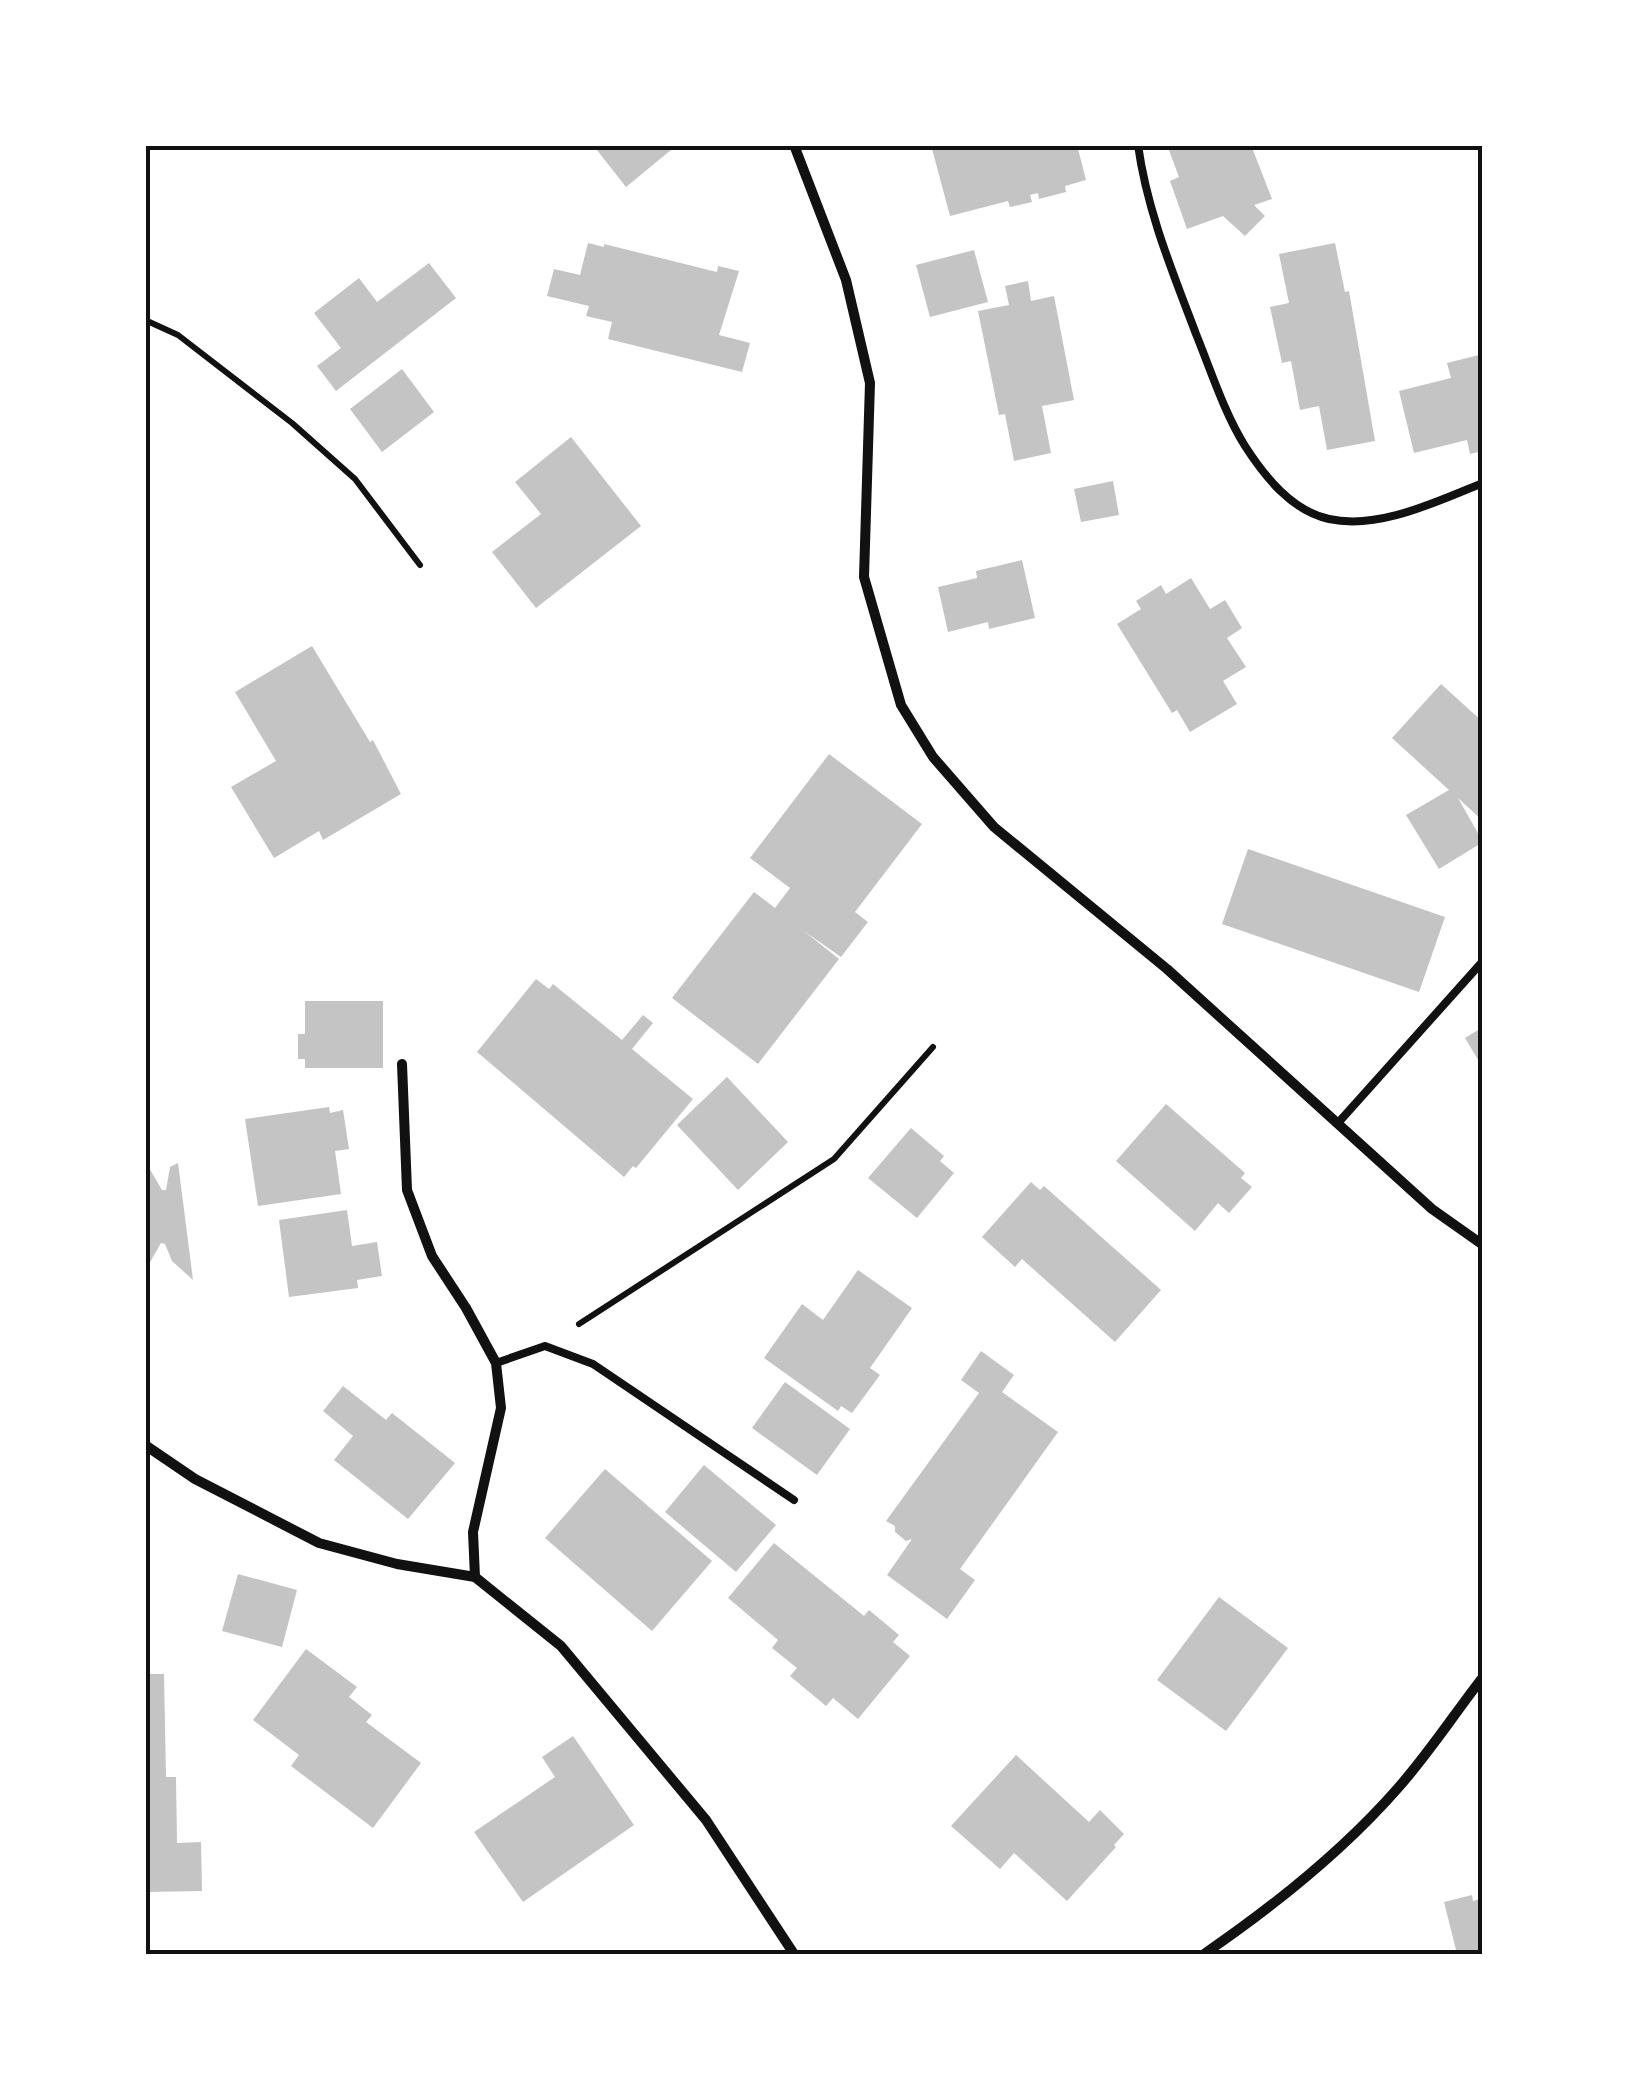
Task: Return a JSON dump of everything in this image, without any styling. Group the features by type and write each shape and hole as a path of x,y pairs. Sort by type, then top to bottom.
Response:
{"street":[{"path":"794,145 846,280 870,383 864,577 901,705 934,756 994,827 1168,970 1432,1209 1483,1245"},
{"path":"402,1064 407,1190 432,1256 496,1364 501,1408 473,1532 475,1576"},
{"path":"145,1445 195,1479 319,1544 397,1564 475,1576 560,1646 706,1820 794,1954"},
{"path":"1204,1954 1258,1917 1344,1842 1398,1788 1483,1677"}],"lane":[{"path":"1138,145 1154,218 1215,382 1245,446 1292,502 1312,514 1334,520 1372,518 1413,510 1483,482"},
{"path":"1338,1123 1483,961"},
{"path":"496,1364 545,1346 592,1364 794,1500"}],"path":[{"path":"145,320 178,335 330,456 355,479 420,565"},
{"path":"545,1346 834,1159 933,1047"}],"building":[{"path":"593,145 677,145 626,187"},
{"path":"931,145 1077,145 1086,180 1065,186 1066,192 1039,199 1038,193 1030,195 1032,202 1010,207 1008,201 950,216"},
{"path":"1167,145 1251,145 1272,199 1254,205 1265,216 1245,236 1223,216 1187,229 1170,181 1179,177"},
{"path":"588,243 717,272 718,266 739,271 719,335 750,343 742,372 608,339 612,322 586,316 589,306 547,296 554,269 580,275"},
{"path":"1335,243 1345,292 1349,291 1375,441 1327,450 1319,406 1300,410 1291,361 1282,363 1270,307 1289,303 1279,254"},
{"path":"974,250 988,302 930,317 916,265"},
{"path":"429,263 456,298 336,391 317,366 341,348 314,313 359,278 377,302"},
{"path":"1028,281 1031,301 1054,296 1074,400 1042,406 1051,453 1014,461 1005,414 999,415 978,311 1009,305 1005,286"},
{"path":"1483,354 1483,451 1470,454 1467,440 1414,453 1399,391 1451,378 1447,363"},
{"path":"402,369 434,412 382,452 350,409"},
{"path":"571,437 641,526 536,608 492,552 541,514 515,482"},
{"path":"1113,481 1119,515 1081,522 1074,489"},
{"path":"1022,560 1035,618 989,629 988,622 948,632 938,587 977,578 976,571"},
{"path":"1191,578 1210,609 1225,600 1242,628 1227,638 1246,667 1223,681 1237,704 1190,732 1177,710 1172,713 1117,624 1141,609 1136,601 1161,585 1166,594"},
{"path":"312,646 370,742 373,740 401,794 323,840 319,831 274,858 231,787 276,761 235,692"},
{"path":"1441,684 1483,722 1483,821 1458,798 1483,842 1439,869 1406,815 1449,790 1392,738"},
{"path":"829,754 922,824 855,912 868,922 841,957 804,931 839,959 758,1064 672,998 754,892 775,908 790,888 750,858"},
{"path":"1248,849 1445,917 1419,992 1222,924"},
{"path":"536,979 549,989 553,984 622,1040 643,1015 653,1023 632,1049 693,1099 636,1168 633,1166 624,1177 477,1052"},
{"path":"305,1001 383,1001 383,1068 305,1068 305,1059 298,1059 298,1034 305,1034"},
{"path":"1483,1027 1483,1068 1465,1038"},
{"path":"727,1077 788,1142 738,1190 677,1125"},
{"path":"1166,1104 1245,1173 1241,1178 1252,1187 1229,1213 1218,1203 1195,1231 1116,1161"},
{"path":"329,1107 330,1113 343,1110 349,1149 335,1151 341,1194 258,1206 245,1119"},
{"path":"911,1128 944,1156 940,1161 954,1173 917,1218 868,1178"},
{"path":"145,1161 162,1190 166,1190 170,1167 178,1163 193,1280 172,1261 161,1243 145,1271"},
{"path":"1031,1182 1040,1190 1044,1186 1161,1290 1115,1342 1022,1259 1015,1267 982,1237"},
{"path":"347,1210 352,1246 377,1242 382,1276 357,1280 358,1288 289,1297 279,1220"},
{"path":"858,1270 912,1308 870,1368 880,1375 852,1413 841,1406 838,1411 764,1358 802,1304 823,1320"},
{"path":"981,1351 1014,1375 1002,1392 1058,1432 960,1569 975,1580 947,1619 887,1575 912,1539 906,1541 886,1521 979,1393 961,1380"},
{"path":"785,1382 850,1429 817,1475 752,1428"},
{"path":"343,1386 386,1420 392,1413 455,1463 408,1519 334,1460 353,1436 323,1411"},
{"path":"704,1465 776,1525 736,1572 665,1512"},
{"path":"605,1469 712,1561 652,1631 545,1538"},
{"path":"774,1543 864,1616 869,1610 899,1635 893,1642 910,1656 858,1719 833,1698 826,1706 790,1676 797,1668 772,1648 778,1640 728,1598"},
{"path":"238,1574 297,1590 282,1647 222,1631"},
{"path":"1219,1597 1288,1648 1226,1731 1157,1680"},
{"path":"306,1649 357,1687 349,1697 372,1715 366,1722 421,1763 373,1828 291,1766 299,1755 253,1720"},
{"path":"145,1674 164,1674 166,1777 176,1777 177,1843 201,1842 202,1891 145,1892"},
{"path":"573,1736 634,1825 523,1902 474,1832 555,1777 542,1757"},
{"path":"1016,1755 1089,1822 1100,1810 1124,1834 1067,1901 1014,1853 1000,1869 951,1826"},
{"path":"1472,1895 1473,1901 1483,1898 1483,1954 1457,1954 1444,1902"}]}
